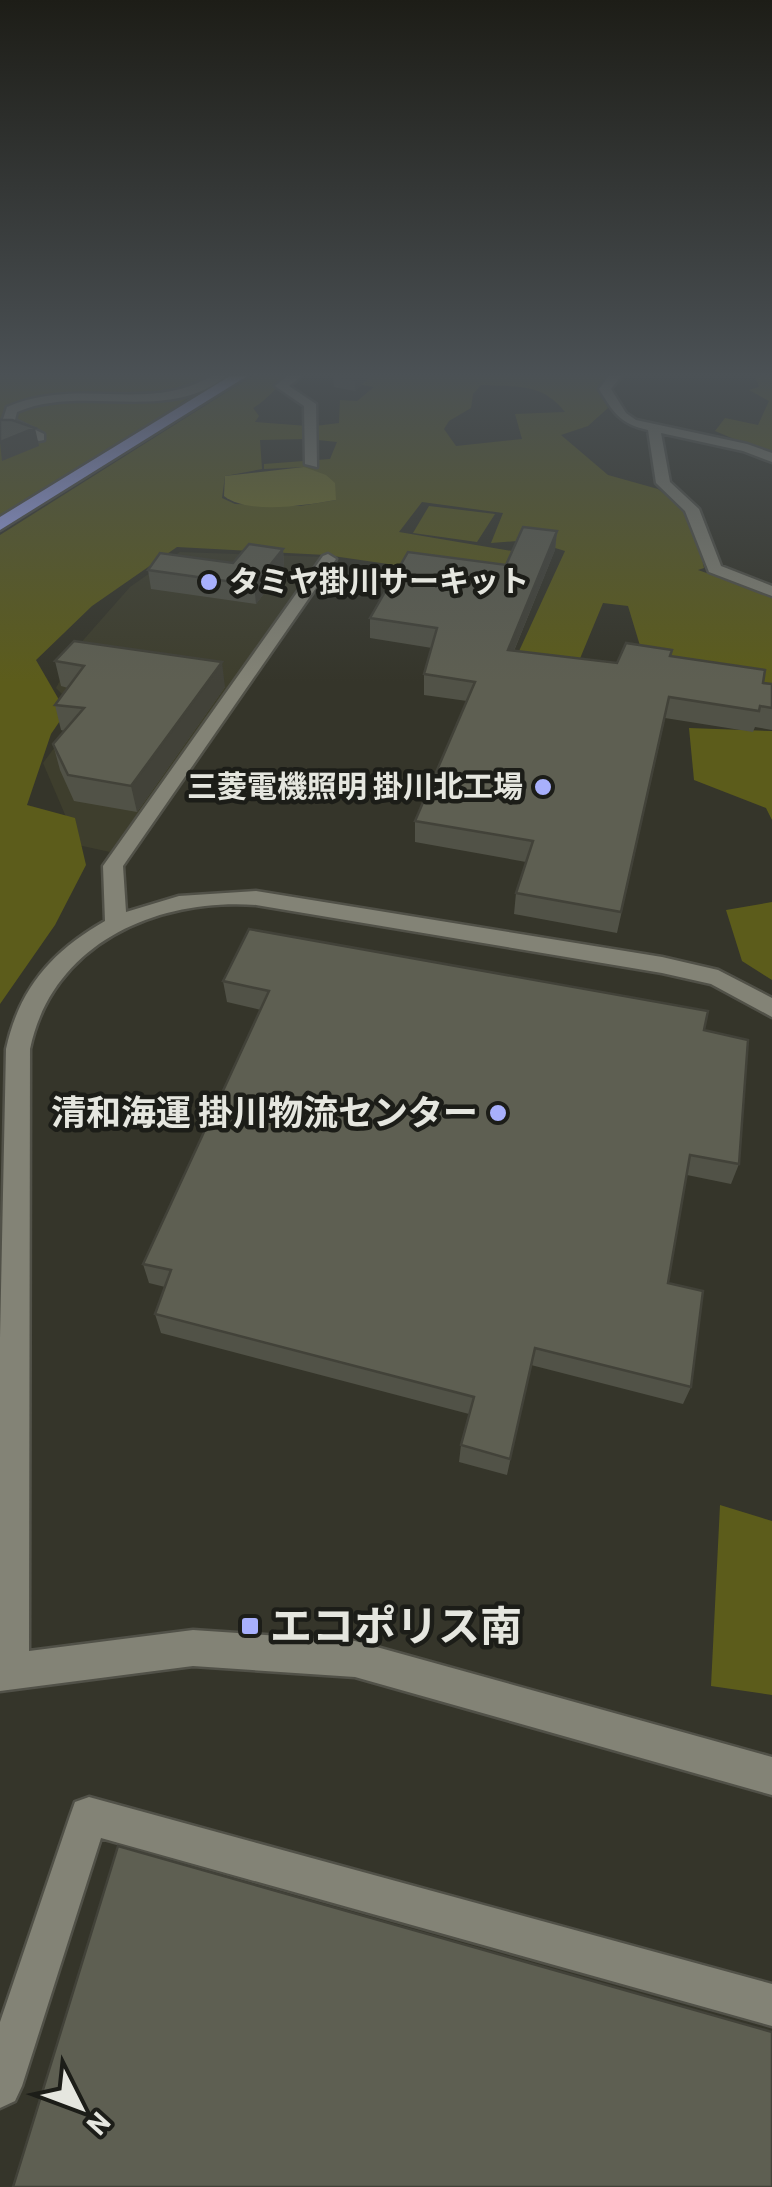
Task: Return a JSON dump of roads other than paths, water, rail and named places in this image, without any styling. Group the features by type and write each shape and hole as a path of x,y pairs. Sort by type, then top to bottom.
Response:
{"highway":[{"path":"0,524 74,478"}],"street":[{"path":"662,478 692,509 714,569 772,591"},
{"path":"116,925 112,866 328,560"},
{"path":"772,1009 718,978 662,965 296,902 240,897 183,902 116,925 85,944 53,972 27,1011 18,1050 7,1411 6,1671 193,1648 355,1659 772,1776"},
{"path":"0,2086 89,1816 772,2005"}],"place":[{"name":"タミヤ掛川サーキット","path":"209,582"},
{"name":"三菱電機照明 掛川北工場","path":"543,787"},
{"name":"清和海運 掛川物流センター","path":"498,1113"},
{"name":"エコポリス南","path":"250,1626"}]}
